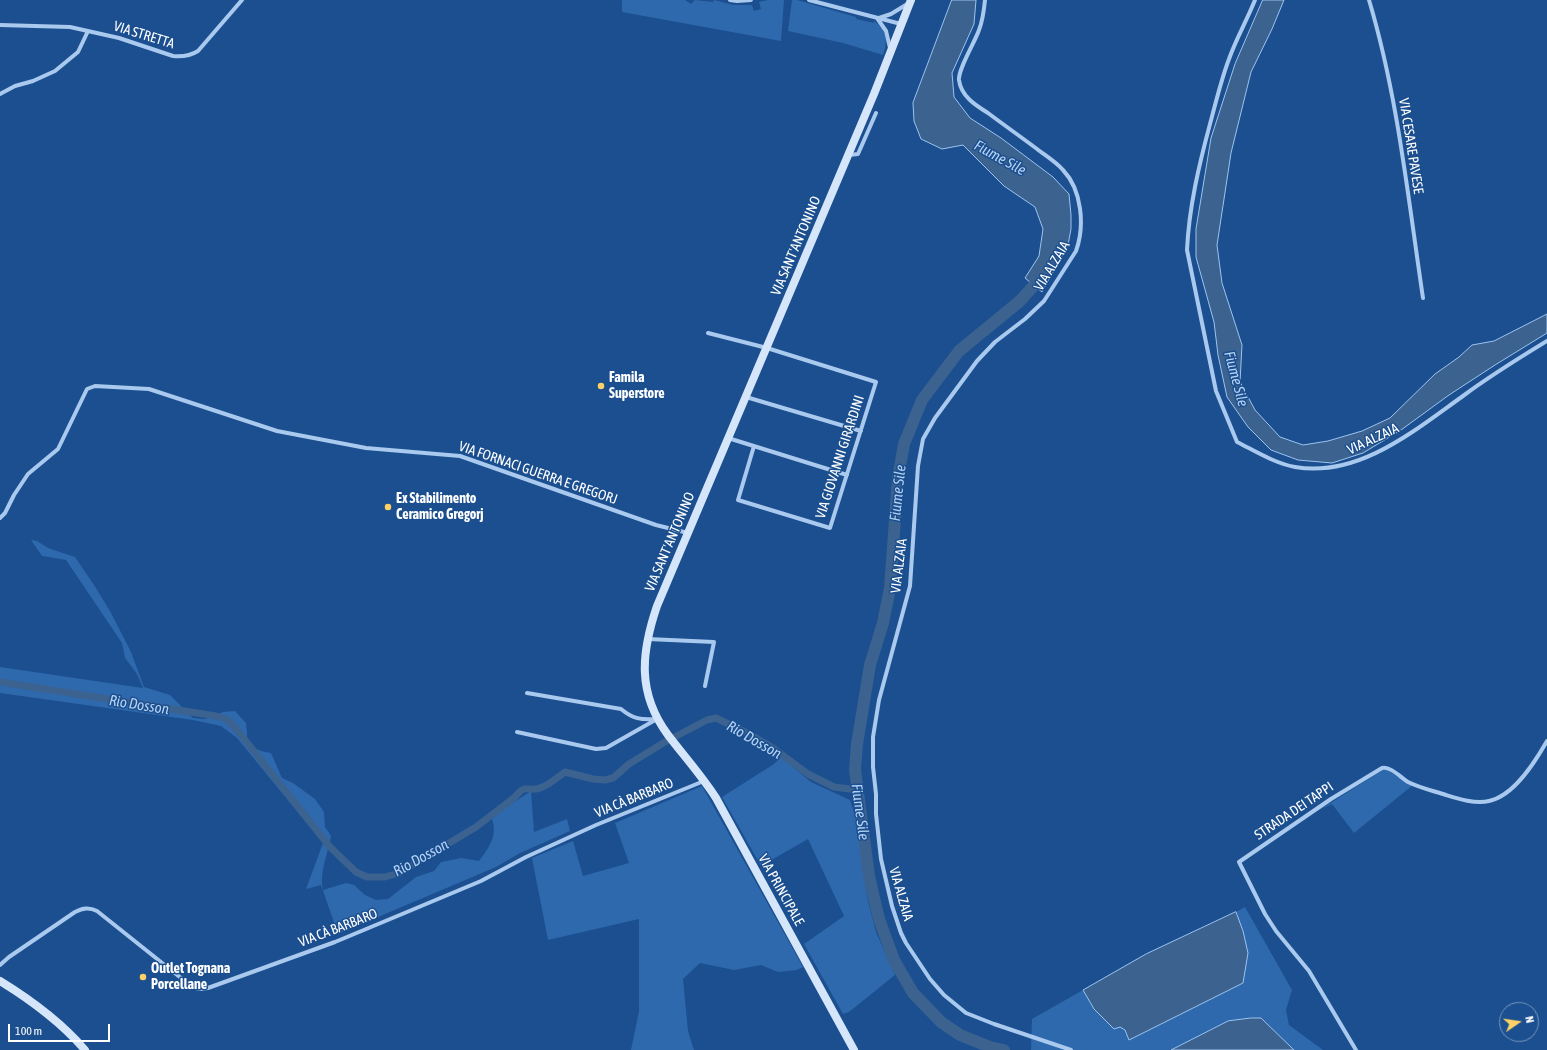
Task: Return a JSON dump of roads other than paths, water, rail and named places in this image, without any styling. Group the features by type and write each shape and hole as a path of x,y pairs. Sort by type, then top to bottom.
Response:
{"main road":[{"name":"VIA SANT'ANTONINO","path":"678,748 667,734 651,704 645,677 644,655 647,638 657,606 849,155 891,53 910,1"},
{"name":"VIA PRINCIPALE","path":"678,748 704,781 724,812 854,1050"},
{"path":"0,981 24,995 54,1019 85,1050"}],"street":[{"name":"VIA STRETTA","path":"0,25 70,27 119,38 173,56 186,56 192,54 203,46 242,0"},
{"path":"730,0 751,0"},
{"path":"809,0 902,24"},
{"name":"VIA ALZAIA","path":"985,0 983,21 960,70 959,79 961,88 965,95 976,106 1021,137 1064,170 1075,189 1079,201 1080,228 1078,243 1076,251 1044,301 1025,319 995,342 977,361 935,418 923,439 918,466 910,586 879,700 873,737 876,814 881,860 892,906 901,933 930,979 944,995 966,1012 994,1024 1070,1050"},
{"name":"VIA ALZAIA","path":"1255,0 1228,60 1218,93 1197,175 1190,210 1187,250 1216,392 1237,442 1266,457 1295,467 1332,467 1352,462 1373,454 1415,431 1511,363 1547,341"},
{"name":"VIA CESARE PAVESE","path":"1369,0 1377,26 1394,104 1423,298"},
{"path":"878,18 891,14 910,1"},
{"path":"878,18 886,31 891,53"},
{"path":"0,94 15,86 33,81 55,71 78,52 88,31"},
{"name":"VIA SANT'ANTONINO","path":"849,155 858,154 876,113"},
{"path":"708,333 767,348"},
{"name":"VIA GIOVANNI GIRARDINI","path":"754,446 738,500 830,528 876,382 767,348"},
{"name":"VIA FORNACI GUERRA E GREGORJ","path":"0,518 5,513 14,495 28,474 58,449 87,389 95,386 149,389 277,431 366,448 460,456 656,525 688,533"},
{"path":"746,397 861,431"},
{"path":"728,438 847,475"},
{"path":"647,638 714,642 705,686"},
{"path":"527,693 621,709 635,718 658,719"},
{"path":"517,732 596,749 606,748 658,719"},
{"name":"STRADA DEI TAPPI","path":"1356,1050 1309,972 1276,931 1265,914 1239,862 1331,799 1384,767 1409,782 1460,799 1480,802 1497,798 1508,792 1524,775 1547,740"},
{"name":"VIA CÀ BARBARO","path":"0,965 75,912 83,908 92,908 133,938 195,988 201,989 213,986 335,942 482,881 526,857 596,825 704,781"}],"water":[{"path":"952,0 976,0 974,24 952,73 954,97 970,118 1001,138 1053,177 1069,194 1071,229 1068,245 1042,292 1025,278 1039,256 1043,229 1035,207 1004,186 963,145 942,149 921,139 914,121 913,103"},
{"path":"1263,0 1284,0 1251,72 1231,153 1217,245 1222,283 1242,345 1240,382 1255,410 1280,437 1303,445 1328,441 1362,431 1390,418 1435,374 1459,357 1472,345 1494,341 1547,314 1547,333 1449,395 1401,430 1363,453 1332,463 1298,460 1271,450 1248,427 1227,397 1218,355 1214,322 1196,257 1196,229 1211,138 1235,64"},
{"path":"1236,912 1243,931 1248,953 1243,983 1129,1040 1125,1030 1120,1027 1114,1029 1094,1009 1083,990 1146,954"},
{"path":"1261,1018 1294,1050 1171,1050 1228,1021"}],"waterway":[{"name":"Fiume Sile","path":"1004,1050 990,1047 960,1035 941,1022 913,993 894,960 879,919 869,876 855,770 857,744 870,665 883,623 890,588 898,478 904,444 922,400 959,351 1020,301 1037,282 1042,273"},
{"name":"Rio Dosson","path":"0,682 216,716 226,719 233,725 330,847 356,872 367,877 385,877 399,873 476,827 522,790 543,787 565,772 593,779 605,780 613,778 629,764 665,742 707,720 716,718 751,735 773,748 808,774 834,787 858,790"}],"place":[{"name":"Famila Superstore","path":"601,386"},
{"name":"Ex Stabilimento Ceramico Gregorj","path":"388,507"},
{"name":"Outlet Tognana Porcellane","path":"143,977"}]}
